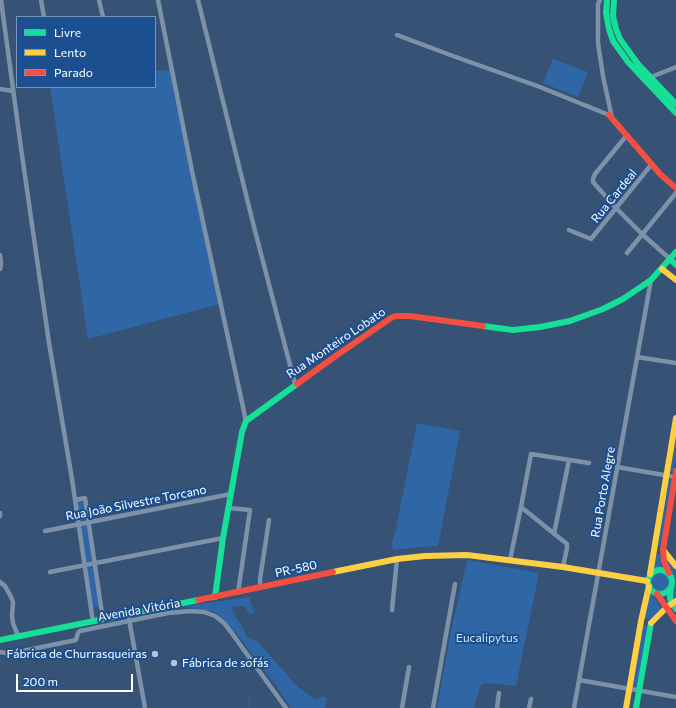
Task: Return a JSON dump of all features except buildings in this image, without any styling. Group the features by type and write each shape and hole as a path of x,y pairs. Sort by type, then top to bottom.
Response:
{"main road":[{"path":"607,0 606,13 613,41 628,62 676,113"},
{"path":"614,0 613,16 618,34 634,58 676,104"},
{"path":"611,117 651,165 676,188"},
{"name":"Rua Monteiro Lobato","path":"246,421 295,384 386,321 396,316 410,316 496,329 513,330 540,327 570,321 603,309 623,299 651,280 676,252"},
{"path":"670,259 676,265"},
{"path":"662,269 676,280"},
{"path":"626,708 676,418"},
{"path":"215,597 228,508 242,432 246,421"},
{"path":"676,475 663,550 664,561 672,579 670,599 676,621"},
{"path":"654,549 663,550 675,563"},
{"name":"PR-580","path":"0,640 103,620 128,618 215,597 397,560 424,556 467,555 649,580"},
{"path":"649,580 656,570 666,571 669,573"},
{"path":"649,580 654,592 672,604 676,609"},
{"path":"657,594 664,593 670,589 671,586"},
{"path":"636,708 651,623 672,604"},
{"path":"641,621 651,623"}],"street":[{"path":"1,0 49,342 93,622"},
{"path":"41,0 44,16"},
{"path":"99,0 103,16"},
{"path":"158,0 192,170 246,421"},
{"path":"198,0 254,227 295,384"},
{"path":"600,0 598,17 598,43 611,117"},
{"path":"397,35 540,87 611,117"},
{"path":"651,78 676,66"},
{"path":"0,89 13,91"},
{"path":"626,135 595,174 593,182 603,195 642,234 670,259"},
{"name":"Rua Cardeal","path":"569,230 591,239 651,165"},
{"path":"627,253 676,193"},
{"path":"0,255 0,269"},
{"name":"Rua Porto Alegre","path":"574,708 651,280"},
{"path":"638,357 676,363"},
{"path":"510,560 531,454 589,463"},
{"path":"554,534 569,460"},
{"path":"617,467 666,476 676,475"},
{"name":"Rua João Silvestre Torcano","path":"44,531 231,494"},
{"path":"75,500 85,498 103,620"},
{"path":"521,507 567,544 563,567"},
{"path":"228,508 250,510 238,593"},
{"path":"260,588 259,584 269,520"},
{"path":"50,572 223,538"},
{"path":"392,610 397,560"},
{"path":"0,582 5,586 13,602 13,623 18,636"},
{"path":"433,708 455,584"},
{"name":"Avenida Vitória","path":"0,652 13,653 76,640 80,631 128,618 191,611 204,612 215,616 224,623 286,708"},
{"path":"128,618 145,708"},
{"path":"402,708 409,667"},
{"path":"579,680 676,697"},
{"path":"497,708 499,693"},
{"path":"529,708 530,699"}],"green space":[{"path":"553,59 588,72 578,97 543,83"},
{"path":"171,70 220,304 88,339 50,88 156,88 156,71"},
{"path":"417,423 460,431 438,546 393,550 392,543"},
{"path":"676,428 676,460 674,471 669,472"},
{"path":"668,480 672,481 661,546 659,547 656,546"},
{"path":"78,501 84,503 86,518 82,521 79,519"},
{"path":"85,525 87,527 92,560 90,562 86,561 81,527"},
{"path":"655,553 660,554 663,568 652,569"},
{"path":"666,556 676,570 676,597 674,599 674,576 667,565"},
{"name":"Eucalipytus","path":"467,560 539,573 516,686 487,683 482,684 474,708 437,708 451,631"},
{"path":"88,567 93,568 99,605 94,608 92,607"},
{"path":"656,571 664,571 670,577 670,585 664,591 656,591 650,585 650,577"},
{"path":"648,593 652,594 661,609 650,619 643,619"},
{"path":"249,597 254,613 250,614 244,606 233,607 232,611 247,637 258,642 297,686 315,700 322,696 327,698 325,708 291,708 240,638 226,622 215,612 185,606"},
{"path":"643,625 649,626 638,688 632,687"}],"waterway":[{"path":"249,695 249,708"}],"traffic: fast":[{"path":"607,0 606,13 613,41 628,62 676,113"},
{"path":"614,0 613,16 620,39 638,64 676,104"},
{"path":"483,326 513,330 540,327 570,321 603,309 623,299 651,280 676,252"},
{"path":"670,259 676,265"},
{"path":"215,597 223,538 242,432 246,421 297,384"},
{"path":"660,570 669,573 672,582 669,591 660,594 651,591 648,582 651,573 660,570"},
{"path":"671,587 670,599 676,609"},
{"path":"0,640 198,600"},
{"path":"636,708 651,623"}],"traffic: slow":[{"path":"662,269 676,280"},
{"path":"650,574 676,418"},
{"path":"663,550 676,566"},
{"path":"333,572 397,559 425,556 467,555 563,567 647,581"},
{"path":"626,708 641,621 649,586"},
{"path":"651,623 667,607 676,601"}],"traffic: jam":[{"path":"609,115 661,175 676,188"},
{"path":"297,384 337,355 396,316 410,316 483,326"},
{"path":"669,573 664,561 663,550 676,471"},
{"path":"198,600 333,572"},
{"path":"657,594 676,621"}],"place":[{"name":"Fábrica de Churrasqueiras","path":"155,654"},
{"name":"Fábrica de sofás","path":"174,663"}]}
